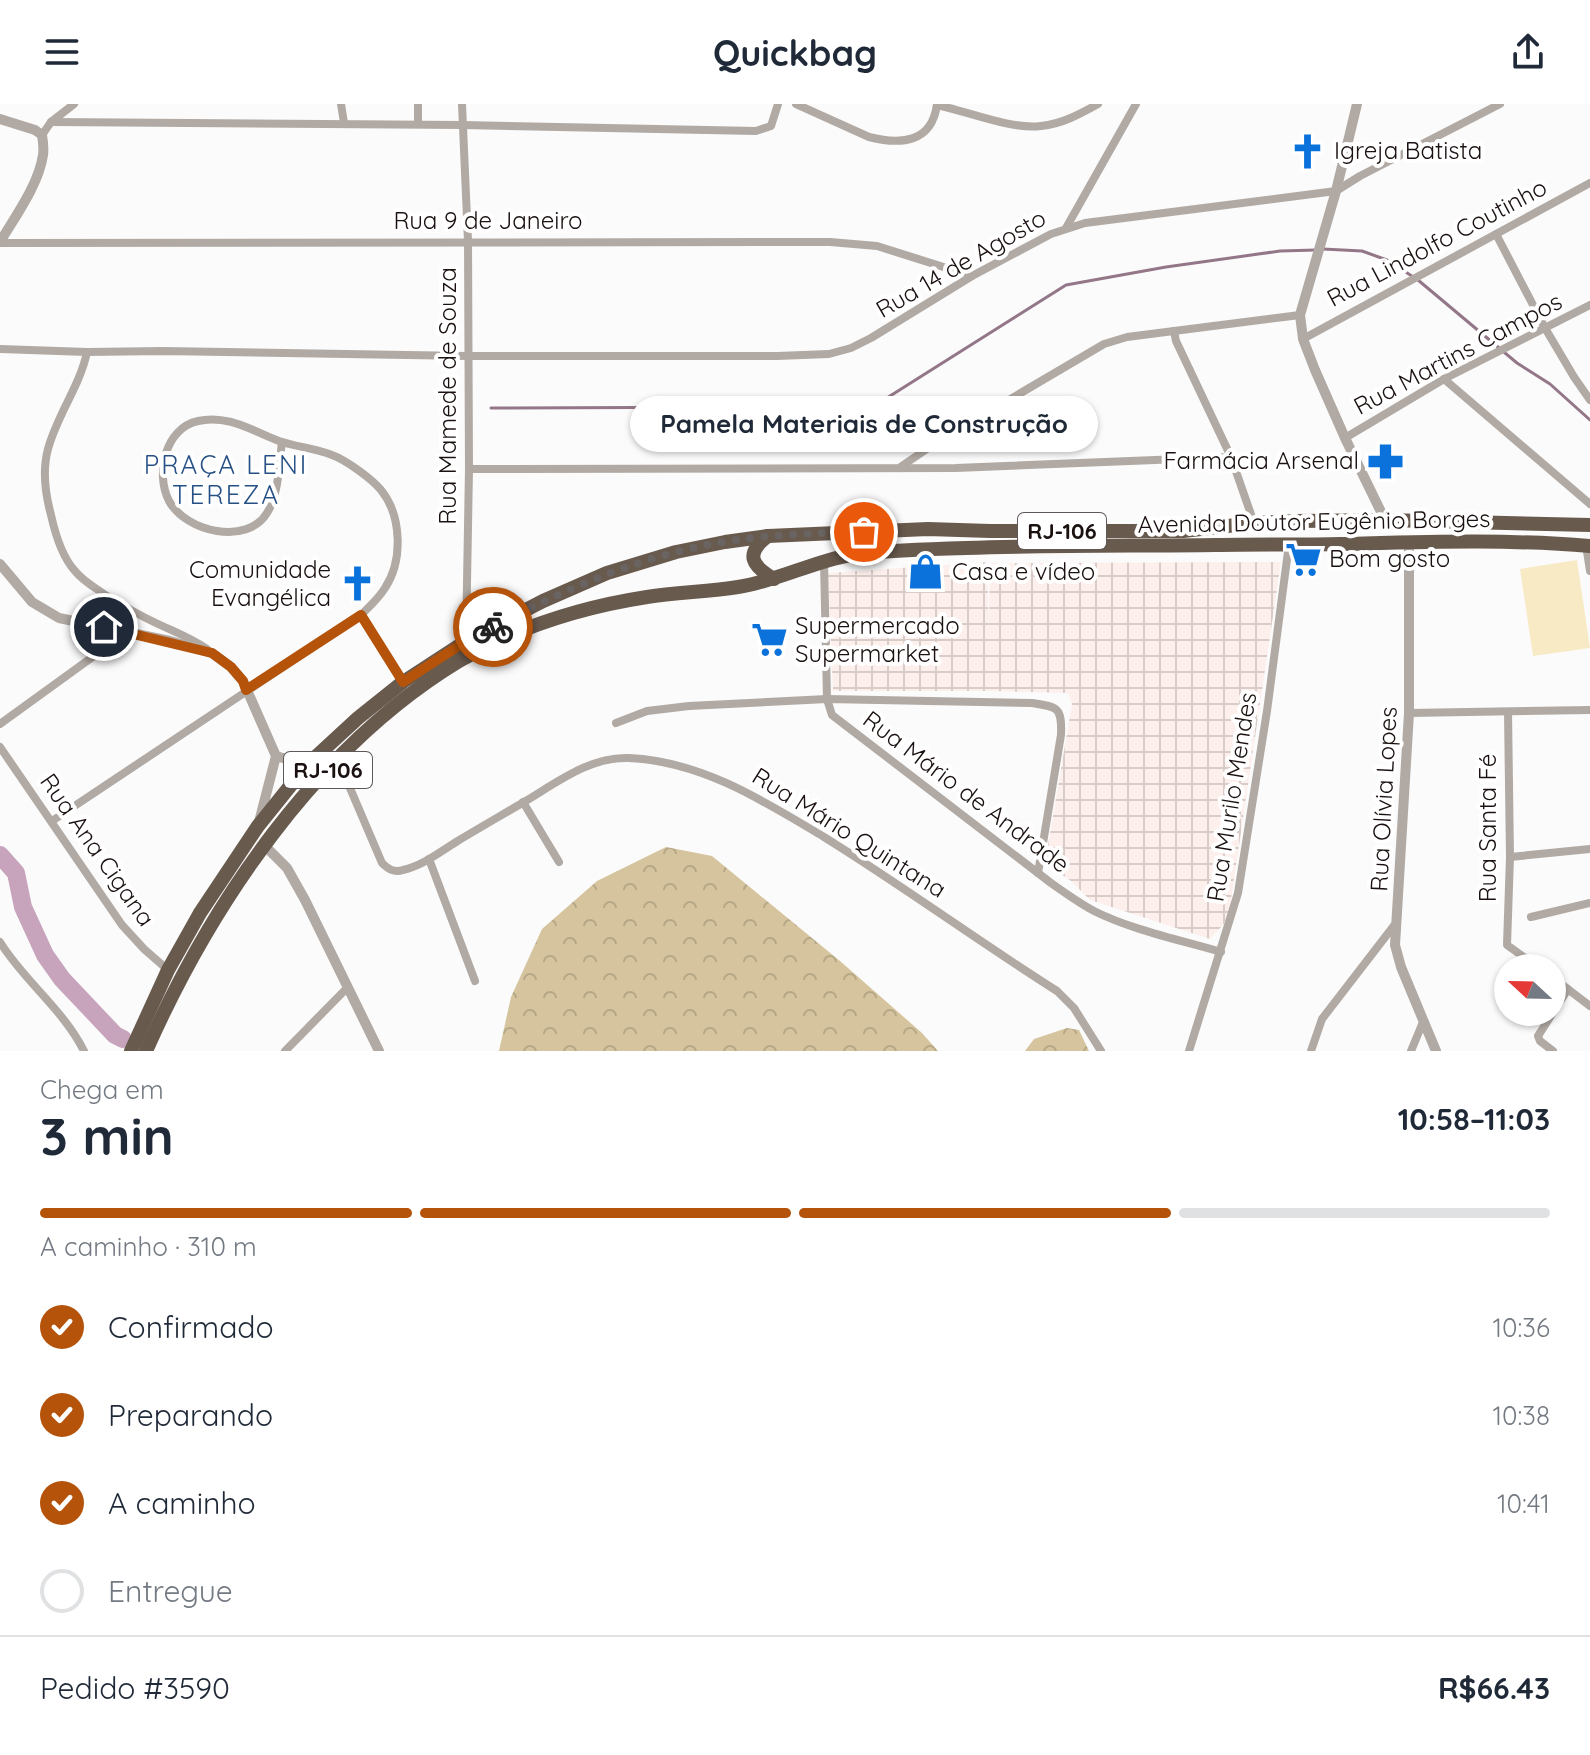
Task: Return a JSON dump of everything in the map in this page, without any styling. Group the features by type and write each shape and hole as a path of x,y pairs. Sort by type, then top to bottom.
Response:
{"highway":[{"name":"Avenida Doutor Eugênio Borges","path":"146,1051 168,970 200,913 258,826 307,765 403,682 466,641 543,601 607,573 676,552 768,536 928,529 1183,531 1254,523 1385,520 1590,525"},
{"path":"768,536 756,546 753,556 758,569 774,579"},
{"name":"Avenida Doutor Eugênio Borges","path":"131,1051 160,1001 264,845 293,807 338,760 403,699 462,660 509,636 563,617 652,596 735,588 853,554 898,550 1409,541 1588,545"}],"street":[{"path":"39,133 74,104"},
{"path":"341,104 344,123"},
{"path":"418,104 418,124"},
{"name":"Rua Mamede de Souza","path":"462,104 468,241 466,641"},
{"path":"51,122 344,123 756,131 771,126 778,104"},
{"path":"796,104 856,133 880,140 914,139 922,135 932,123 937,104 1037,127 1065,121 1098,104"},
{"path":"1066,228 1136,104"},
{"path":"1357,104 1336,191 1300,315 1303,339 1345,438 1385,520"},
{"name":"Rua 14 de Agosto","path":"0,349 468,356 829,354 871,338 972,276 1066,228 1336,191 1500,104"},
{"path":"0,119 39,133"},
{"path":"0,242 21,208 40,167 43,153 39,133"},
{"name":"Rua Lindolfo Coutinho","path":"1303,339 1590,183"},
{"path":"1496,234 1545,328 1590,400"},
{"name":"Rua 9 de Janeiro","path":"0,242 858,244 897,251 972,276"},
{"name":"Rua Martins Campos","path":"1345,438 1444,379 1590,305"},
{"path":"899,468 934,444 1104,344 1127,337 1300,315"},
{"path":"1174,331 1231,457 1254,523"},
{"path":"87,352 47,453 44,477 53,524 74,570 89,584 130,610 181,634 212,653 243,681 276,756 258,826"},
{"path":"1444,379 1590,504"},
{"path":"52,821 361,615 385,589 393,570 397,546 392,509 381,490 333,455 282,442 218,419 196,421 177,433 166,452 162,472 168,500 196,527 234,532 256,525 268,512 282,442"},
{"path":"469,469 899,468 1231,457"},
{"name":"Rua Olívia Lopes","path":"1409,541 1409,713 1395,945 1436,1051"},
{"name":"Rua Murilo Mendes","path":"1189,1051 1238,893 1289,544"},
{"path":"1588,545 1590,571"},
{"path":"824,561 827,699"},
{"path":"0,564 32,602 59,618 212,653"},
{"path":"361,615 403,682"},
{"path":"0,724 127,632"},
{"path":"616,723 647,711 689,706 827,699 1032,703 1056,708 1061,713 1061,735 1038,873"},
{"name":"Rua Mário de Andrade","path":"827,699 832,715 843,724 1081,904 1130,925 1221,952"},
{"path":"1409,713 1590,710"},
{"name":"Rua Santa Fé","path":"1508,712 1510,857 1507,945 1520,954"},
{"name":"Rua Ana Cigana","path":"0,747 122,925 168,970"},
{"path":"276,756 307,765"},
{"name":"Rua Mário Quintana","path":"338,760 382,863 388,869 402,871 429,859 583,768 609,759 666,763 721,780 771,805 881,872 1057,991 1074,1008 1101,1051"},
{"path":"523,802 559,862"},
{"path":"264,845 287,868 305,900 379,1051"},
{"path":"1510,857 1590,849"},
{"path":"429,859 475,981"},
{"path":"1531,917 1590,903"},
{"path":"1311,1051 1322,1019 1396,923"},
{"path":"0,942 63,1017 84,1051"},
{"path":"285,1051 348,987"},
{"path":"1553,1051 1538,1036 1568,989 1589,1003"},
{"path":"1411,1051 1423,1022"}],"shaded area":[{"path":"1577,560 1590,648 1533,656 1520,569"},
{"path":"987,562 989,629 990,563 1281,562 1229,913 1210,939 1090,900 1071,881 1045,863 1072,704 1068,693 833,691 828,573"}],"green space":[{"path":"666,847 712,856 840,961 922,1033 938,1051 499,1051 511,997 542,929 597,881"},
{"path":"1067,1028 1079,1030 1089,1051 1025,1051 1034,1039"}],"waterway":[{"path":"1323,249 1362,251 1387,260 1418,280 1517,363 1550,384 1590,420"},
{"path":"491,408 786,407 844,414 871,408 1066,285 1280,251 1316,250"},
{"path":"0,855 16,873 23,907 45,955 62,979 115,1035 123,1039"}],"way so far":[{"path":"493,627 607,573 676,552 768,536 864,532"}],"place":[{"name":"Igreja Batista","path":"1308,151"},
{"name":"Farmácia Arsenal","path":"1385,461"},
{"name":"Pamela Materiais de Construção","path":"864,532"},
{"name":"Bom gosto","path":"1303,559"},
{"name":"Casa e vídeo","path":"926,572"},
{"name":"Comunidade Evangélica","path":"357,584"},
{"name":"Supermercado Supermarket","path":"769,640"}],"district":[{"name":"PRAÇA LENI TEREZA","path":"226,480"}],"route":[{"path":"104,627 212,653 231,667 243,681 246,690 361,615 403,682 493,627"}]}
